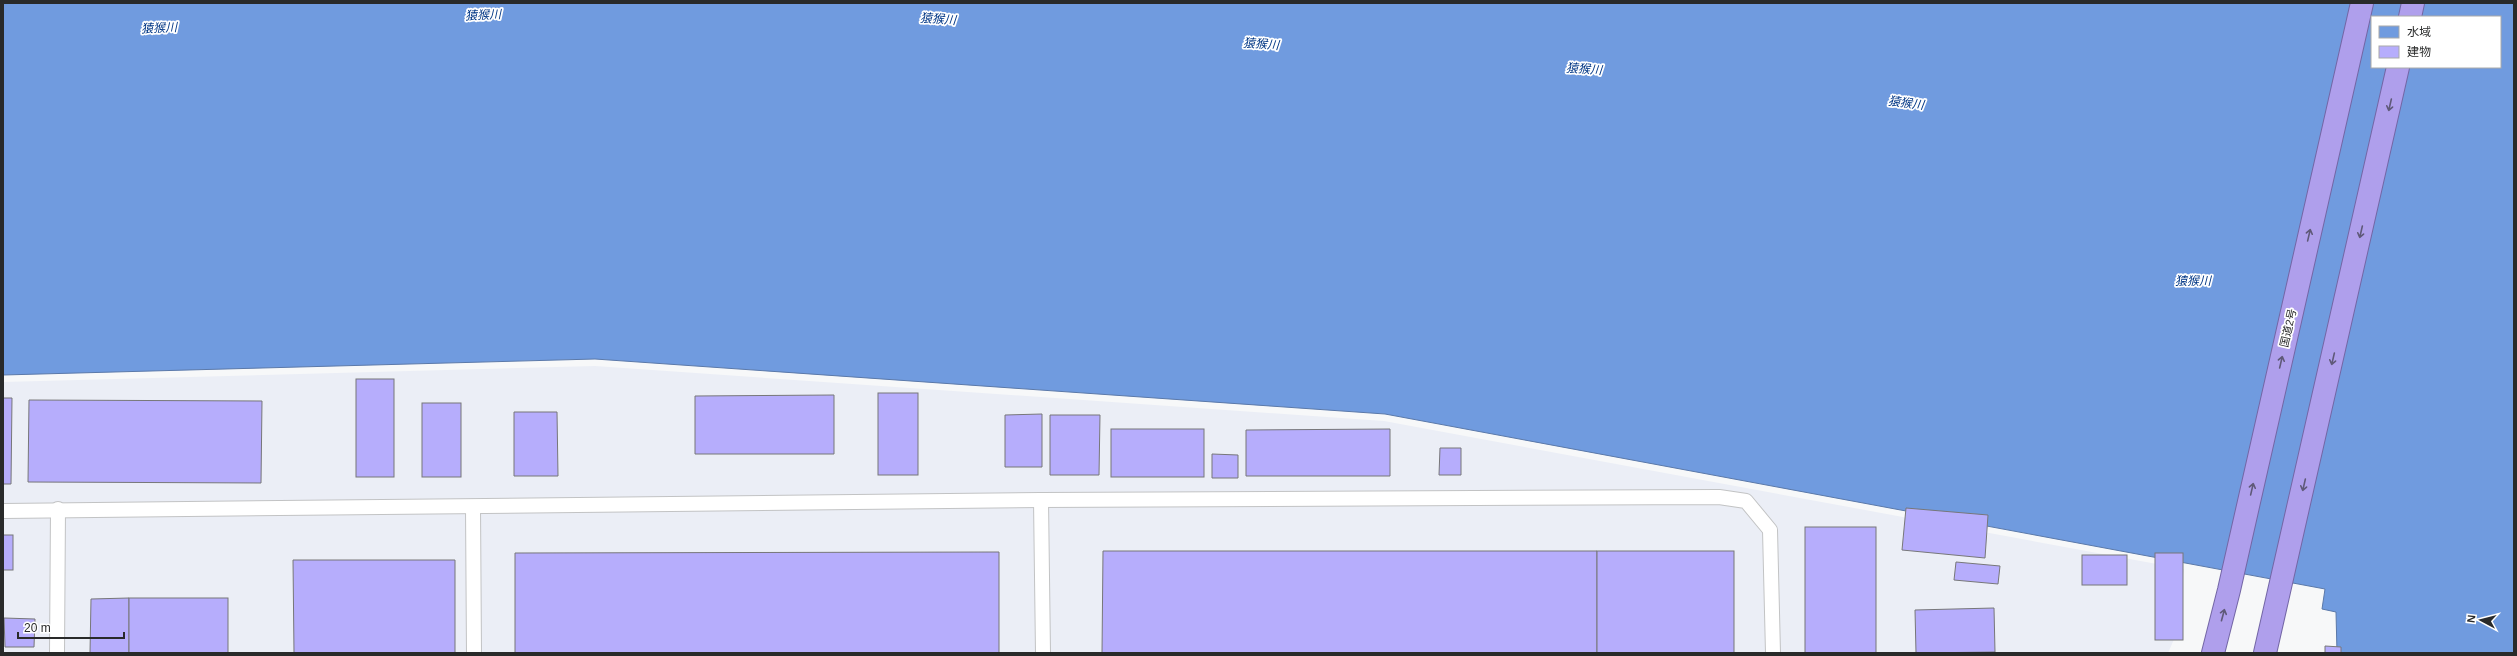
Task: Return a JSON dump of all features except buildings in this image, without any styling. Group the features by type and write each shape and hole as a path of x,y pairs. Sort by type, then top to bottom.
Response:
{"highway":[{"name":"国道2号","path":"2213,653 2231,582 2362,3"},
{"path":"2410,16 2413,3"},
{"path":"2265,653 2398,68"}],"lane":[{"path":"3,510 473,507 1041,500 1718,497 1746,501 1770,530 1773,653"},
{"path":"1041,500 1043,653"},
{"path":"473,507 474,653"},
{"path":"57,653 58,510"}],"shaded area":[{"path":"595,366 1384,421 2184,569 2175,637 2168,653 3,653 3,382"}],"water":[{"name":"猿猴川","path":"3,3 2514,3 2514,653 2337,653 2336,612 2322,609 2325,589 1385,414 595,359 3,375"}]}
